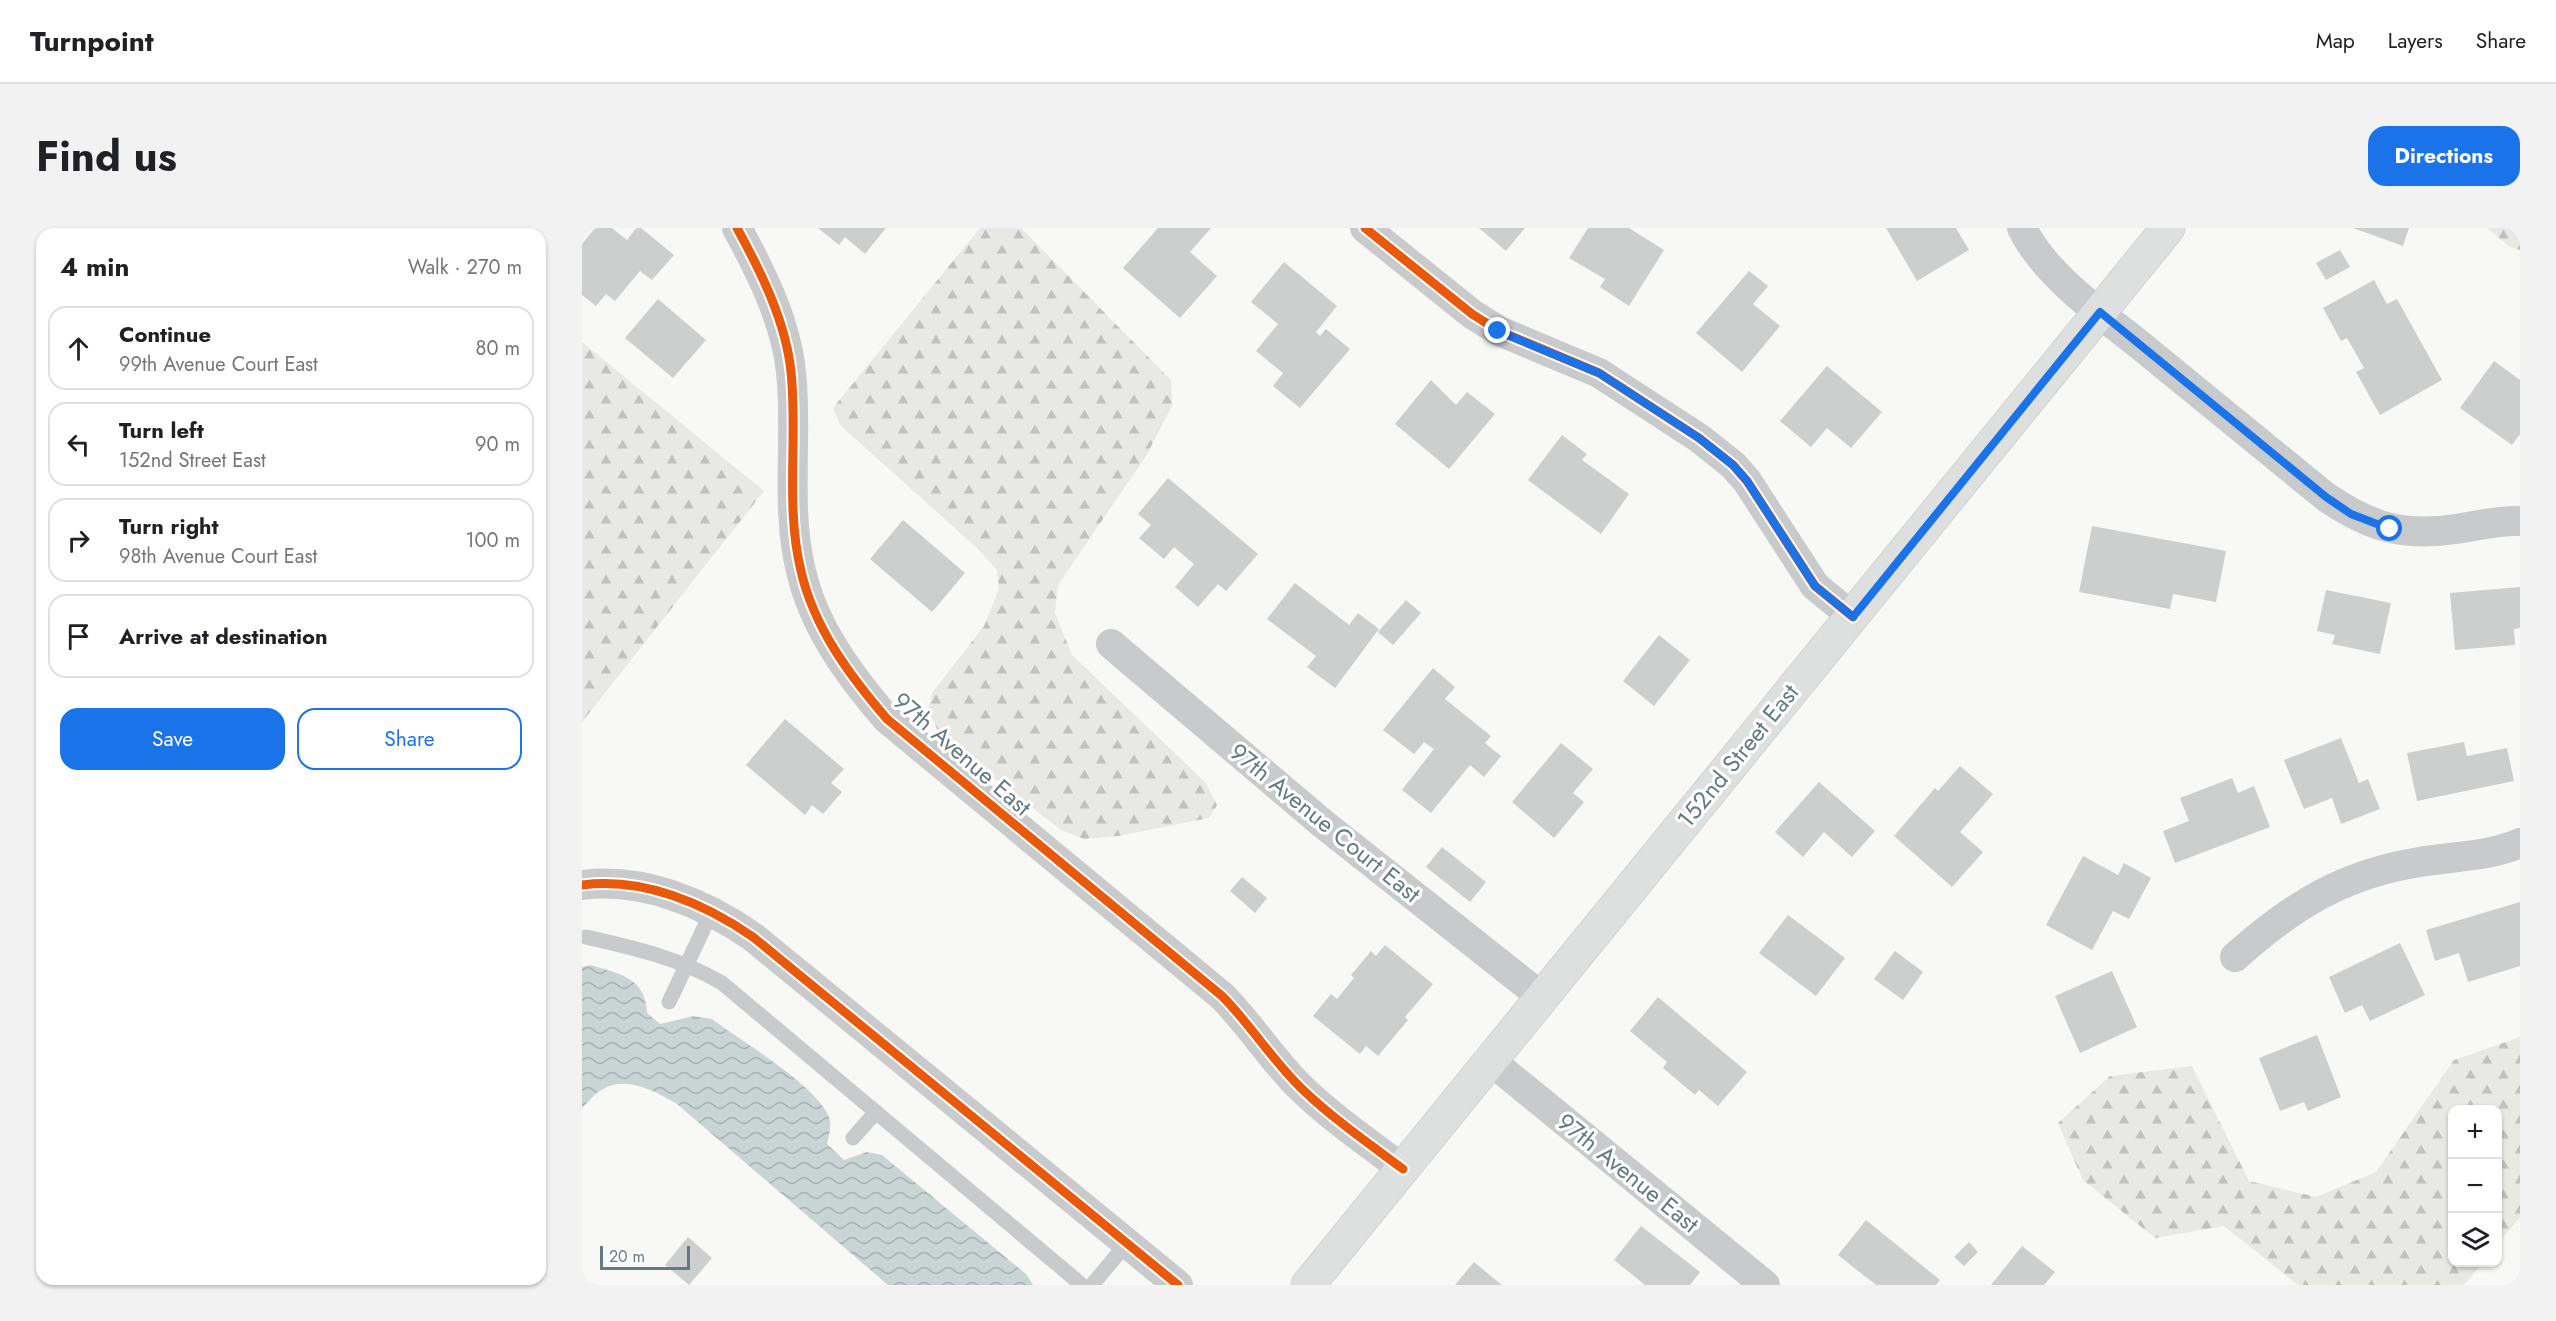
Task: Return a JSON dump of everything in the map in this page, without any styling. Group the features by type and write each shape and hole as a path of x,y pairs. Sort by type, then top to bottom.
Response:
{"main road":[{"name":"152nd Street East","path":"1308,1285 2168,228"}],"street":[{"name":"97th Avenue East","path":"737,228 759,268 770,297 791,371 794,460 792,519 801,572 815,611 834,650 857,684 887,719 1222,996 1240,1014 1272,1057 1299,1087 1328,1113 1403,1168"},
{"path":"1365,228 1473,314 1498,331 1599,373 1699,438 1733,465 1747,481 1815,586 1853,617"},
{"path":"2022,228 2029,242 2050,267 2100,312 2326,497 2351,514 2373,524 2408,533 2456,529 2502,520 2520,521"},
{"name":"97th Avenue Court East","path":"1111,644 1322,823 1542,998"},
{"path":"2235,957 2283,917 2309,900 2343,883 2399,865 2476,855 2520,843"},
{"path":"582,885 602,882 632,885 661,892 712,911 753,937 1178,1285"},
{"name":"97th Avenue East","path":"1491,1061 1765,1285"}],"lane":[{"path":"669,1002 712,911"},
{"path":"586,937 661,955 687,964 722,983 1082,1285"},
{"path":"853,1138 876,1112"},
{"path":"1092,1285 1127,1243"}],"green space":[{"path":"980,228 1021,228 1171,380 1172,406 1146,456 1058,585 1055,613 1072,655 1206,783 1217,805 1209,818 1118,836 1084,839 1061,830 941,737 928,710 932,693 984,626 999,589 997,570 978,549 840,425 833,408"},
{"path":"2487,228 2520,228 2520,250 2510,247"},
{"path":"582,342 764,491 582,722"},
{"path":"2520,1037 2520,1217 2502,1239 2502,1105 2448,1105 2448,1267 2480,1267 2464,1285 2298,1285 2224,1226 2155,1238 2083,1180 2058,1123 2110,1076 2192,1066 2249,1181 2316,1197 2376,1172 2454,1060"}],"water":[{"path":"590,965 621,974 629,979 642,992 647,1013 660,1024 694,1016 712,1019 777,1064 822,1105 830,1120 827,1144 844,1160 867,1152 882,1155 1026,1274 1033,1285 888,1285 669,1099 651,1090 631,1084 621,1084 612,1085 600,1091 582,1108 582,967"}],"building":[{"path":"595,228 612,228 627,240 636,228 641,228 674,255 652,280 640,271 615,301 606,294 596,306 582,295 582,244"},
{"path":"818,228 886,228 865,254 845,237 839,245"},
{"path":"1158,228 1211,228 1190,252 1217,276 1180,318 1123,268"},
{"path":"1479,228 1525,228 1506,251"},
{"path":"1588,228 1629,228 1664,250 1629,306 1600,287 1605,279 1569,258"},
{"path":"1886,228 1956,228 1969,250 1917,281"},
{"path":"2353,228 2409,228 2403,246"},
{"path":"2340,250 2350,267 2326,280 2316,263"},
{"path":"1284,262 1337,306 1316,332 1320,336 1326,329 1350,349 1300,408 1273,386 1283,373 1256,351 1278,324 1251,302"},
{"path":"1749,271 1768,286 1753,304 1780,326 1742,372 1696,333"},
{"path":"2374,280 2387,304 2397,299 2442,380 2380,415 2356,372 2364,368 2347,338 2341,341 2323,308"},
{"path":"658,299 706,340 673,378 625,338"},
{"path":"2494,361 2520,380 2520,434 2512,445 2460,408"},
{"path":"1827,366 1882,412 1851,448 1827,428 1811,447 1780,421"},
{"path":"1431,380 1456,405 1467,392 1495,414 1449,469 1395,424"},
{"path":"1562,435 1587,454 1582,460 1629,494 1601,534 1528,480"},
{"path":"1168,478 1258,554 1226,591 1218,584 1198,607 1175,587 1194,564 1174,547 1164,559 1139,538 1151,525 1138,514"},
{"path":"903,520 965,573 932,612 870,559"},
{"path":"2092,526 2226,551 2216,602 2173,594 2170,609 2079,592"},
{"path":"1295,583 1349,625 1358,613 1379,629 1335,688 1307,667 1316,656 1267,619"},
{"path":"2520,587 2520,628 2514,629 2515,645 2455,650 2450,593"},
{"path":"2326,590 2391,603 2380,654 2332,644 2335,635 2317,631"},
{"path":"1406,600 1421,613 1393,645 1378,632"},
{"path":"1659,635 1690,660 1654,706 1623,681"},
{"path":"1433,668 1455,687 1445,699 1491,736 1485,743 1501,756 1484,777 1470,765 1431,813 1402,790 1434,749 1424,742 1414,754 1383,730"},
{"path":"785,719 844,769 831,783 842,792 823,814 812,805 805,815 746,765"},
{"path":"2341,738 2359,783 2368,779 2380,809 2341,824 2332,798 2304,809 2284,760"},
{"path":"2464,742 2467,756 2507,748 2514,781 2417,801 2407,753"},
{"path":"1561,743 1593,769 1573,793 1584,802 1554,838 1512,802"},
{"path":"1960,766 1993,794 1960,832 1983,852 1952,887 1894,836 1935,788 1938,791"},
{"path":"2232,778 2238,793 2254,786 2270,827 2175,863 2163,831 2189,821 2180,798"},
{"path":"1819,782 1875,831 1852,857 1824,832 1803,857 1775,832"},
{"path":"1442,847 1486,882 1470,902 1426,867"},
{"path":"2083,856 2118,875 2124,863 2151,878 2129,919 2113,911 2092,950 2046,925"},
{"path":"1242,877 1267,898 1255,913 1230,891"},
{"path":"2520,902 2520,966 2468,982 2459,953 2435,961 2426,930"},
{"path":"1788,915 1845,958 1816,996 1759,953"},
{"path":"2400,943 2425,995 2370,1021 2362,1005 2345,1013 2329,977"},
{"path":"1385,945 1433,984 1405,1017 1408,1020 1378,1056 1366,1046 1360,1054 1313,1016 1331,994 1337,999 1354,978 1351,975 1371,951 1376,956"},
{"path":"1895,951 1923,972 1903,1000 1874,979"},
{"path":"2112,971 2137,1027 2080,1053 2055,996"},
{"path":"1658,997 1747,1072 1718,1106 1699,1090 1695,1095 1663,1068 1667,1062 1630,1031"},
{"path":"2317,1035 2341,1097 2308,1111 2304,1102 2280,1111 2259,1058"},
{"path":"1866,1220 1940,1280 1936,1285 1876,1285 1838,1255"},
{"path":"1641,1226 1700,1272 1690,1285 1645,1285 1614,1260"},
{"path":"688,1237 712,1258 689,1285 665,1265"},
{"path":"1969,1242 1978,1252 1964,1266 1954,1257"},
{"path":"2022,1246 2055,1272 2044,1285 1991,1285"},
{"path":"1474,1262 1502,1285 1455,1285"}],"cycle path":[{"path":"737,228 771,298 788,353 793,397 794,522 801,571 824,632 847,668 887,719 1222,996 1301,1088 1338,1120 1403,1169"},
{"path":"1365,228 1472,314 1499,331 1599,373 1699,438 1733,465 1747,481 1815,586 1853,617"},
{"path":"582,885 628,885 672,895 714,913 753,937 1178,1285"}],"route":[{"path":"1498,331 1599,373 1699,438 1733,465 1761,500 1815,586 1853,617 2100,312 2326,497 2351,514 2390,529"}]}
